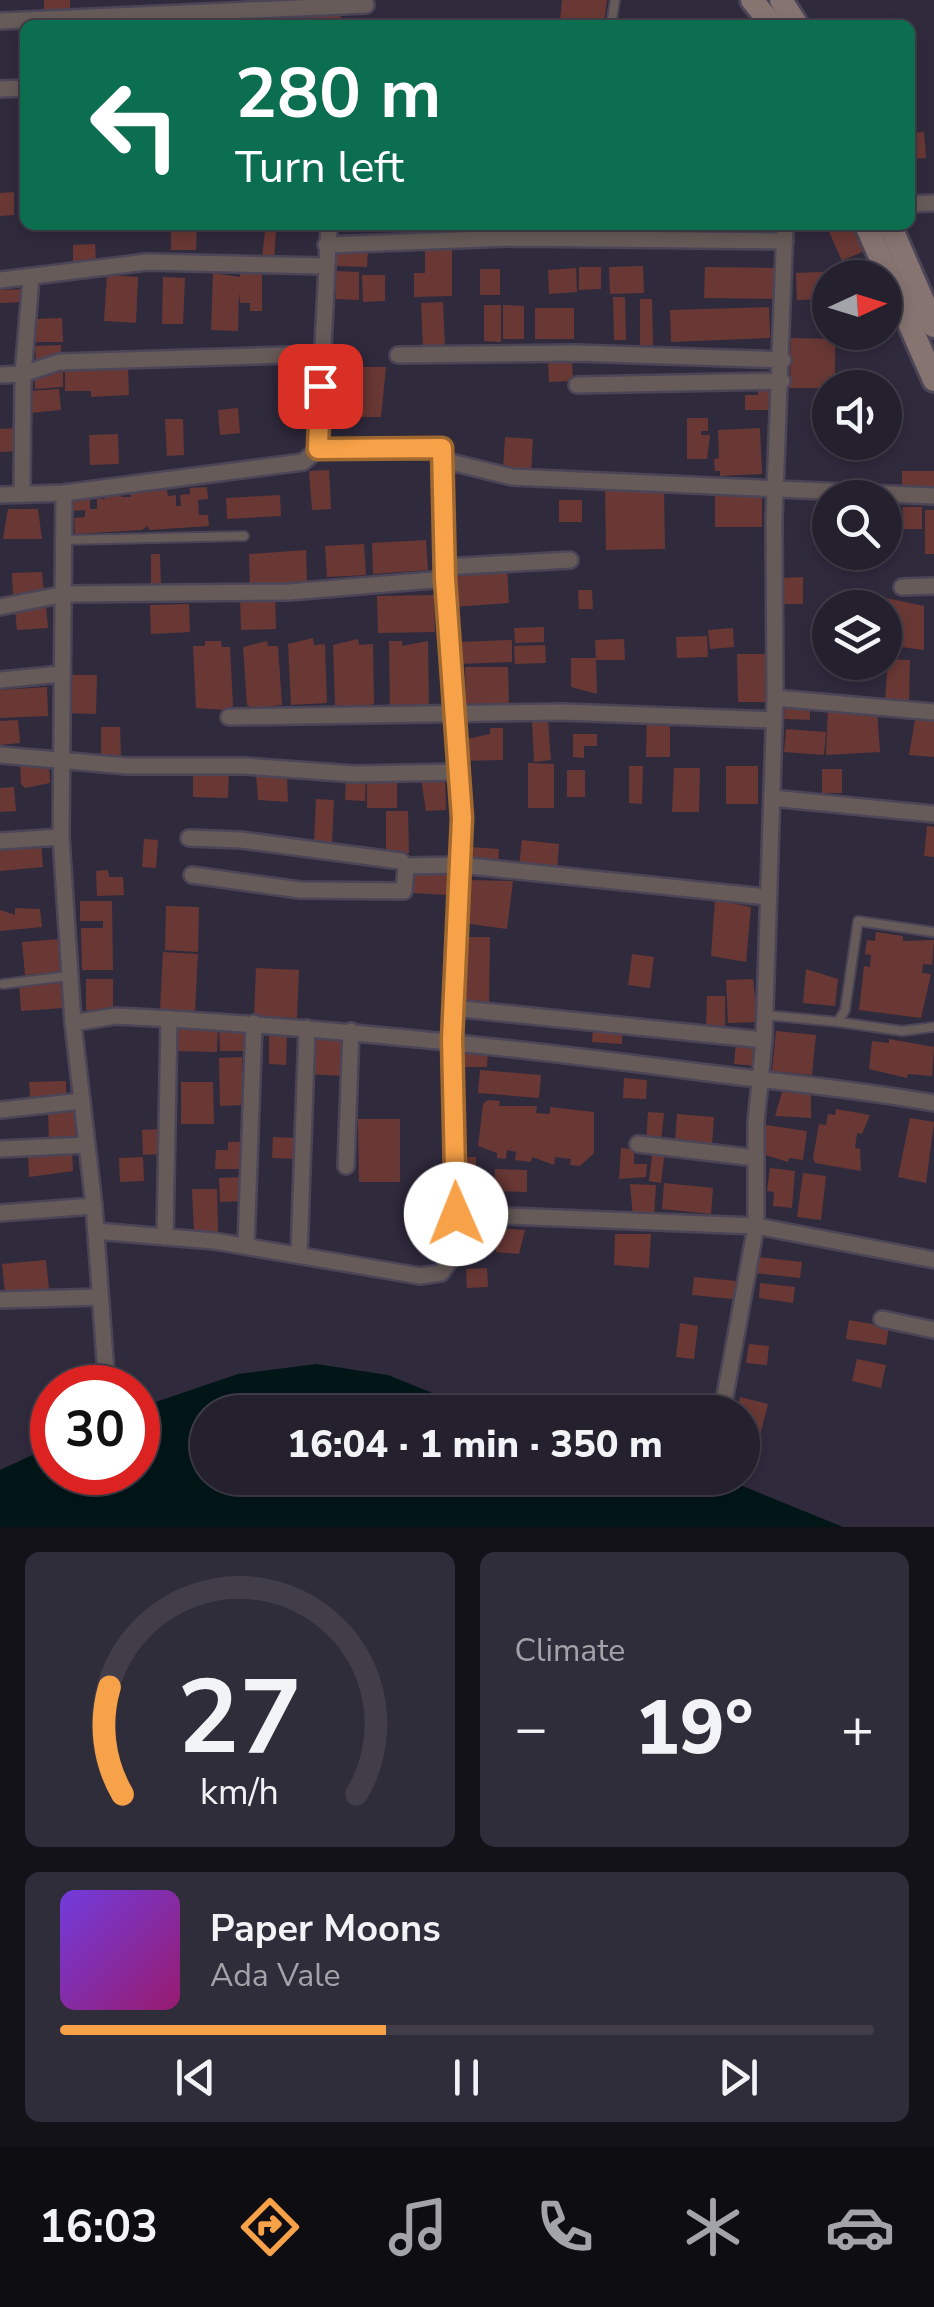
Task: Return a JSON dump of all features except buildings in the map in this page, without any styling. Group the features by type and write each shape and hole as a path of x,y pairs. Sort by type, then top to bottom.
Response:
{"main road":[{"path":"752,0 768,20"},
{"path":"868,230 934,380"},
{"path":"893,230 924,282 934,326"}],"street":[{"path":"37,20 367,2"},
{"path":"318,449 328,230"},
{"path":"326,245 521,232 785,233 775,489 775,698 756,1226 725,1395"},
{"path":"0,280 147,262 326,266"},
{"path":"22,494 23,374 31,278"},
{"path":"0,376 23,374 59,362 322,354"},
{"path":"398,355 576,354 783,360"},
{"path":"577,385 782,381"},
{"path":"0,496 64,494 303,462 318,449 442,448 445,573 459,772 460,865 452,1039 456,1214 453,1256 441,1273 431,1276 246,1246 96,1230"},
{"path":"442,460 512,477 934,496"},
{"path":"64,494 61,837 72,1024 94,1206 105,1365"},
{"path":"0,607 65,594 289,592 570,560"},
{"path":"902,587 934,586"},
{"path":"0,680 61,674"},
{"path":"775,698 934,712"},
{"path":"230,717 454,717 563,712 774,720"},
{"path":"0,755 128,766 245,766 355,774 459,772"},
{"path":"772,798 934,814"},
{"path":"0,842 61,837"},
{"path":"189,838 241,840 401,862 406,866 460,865 766,897"},
{"path":"192,876 300,890 404,892 406,866"},
{"path":"453,1008 764,1040"},
{"path":"72,1024 116,1016 452,1039 760,1080 828,1084 934,1104"},
{"path":"164,1237 169,1019"},
{"path":"246,1246 254,1023"},
{"path":"300,1256 307,1028"},
{"path":"346,1166 351,1031"},
{"path":"0,1110 82,1101"},
{"path":"638,1144 756,1158"},
{"path":"0,1149 86,1145"},
{"path":"0,1214 94,1206"},
{"path":"456,1214 756,1226 934,1260"},
{"path":"0,1300 100,1297"},
{"path":"882,1319 934,1330"}],"lane":[{"path":"63,540 244,536"},
{"path":"838,1022 845,1010 858,922 933,932"},
{"path":"3,984 70,976"},
{"path":"765,1015 902,1031 934,1027"}],"shaded area":[{"path":"316,1364 388,1375 437,1395 190,1395 190,1495 760,1493 843,1527 0,1527 0,1470 30,1456 30,1495 160,1495 160,1401 238,1374"}],"route":[{"path":"320,386 318,449 442,448 445,579 462,818 452,1039 456,1214"}]}
